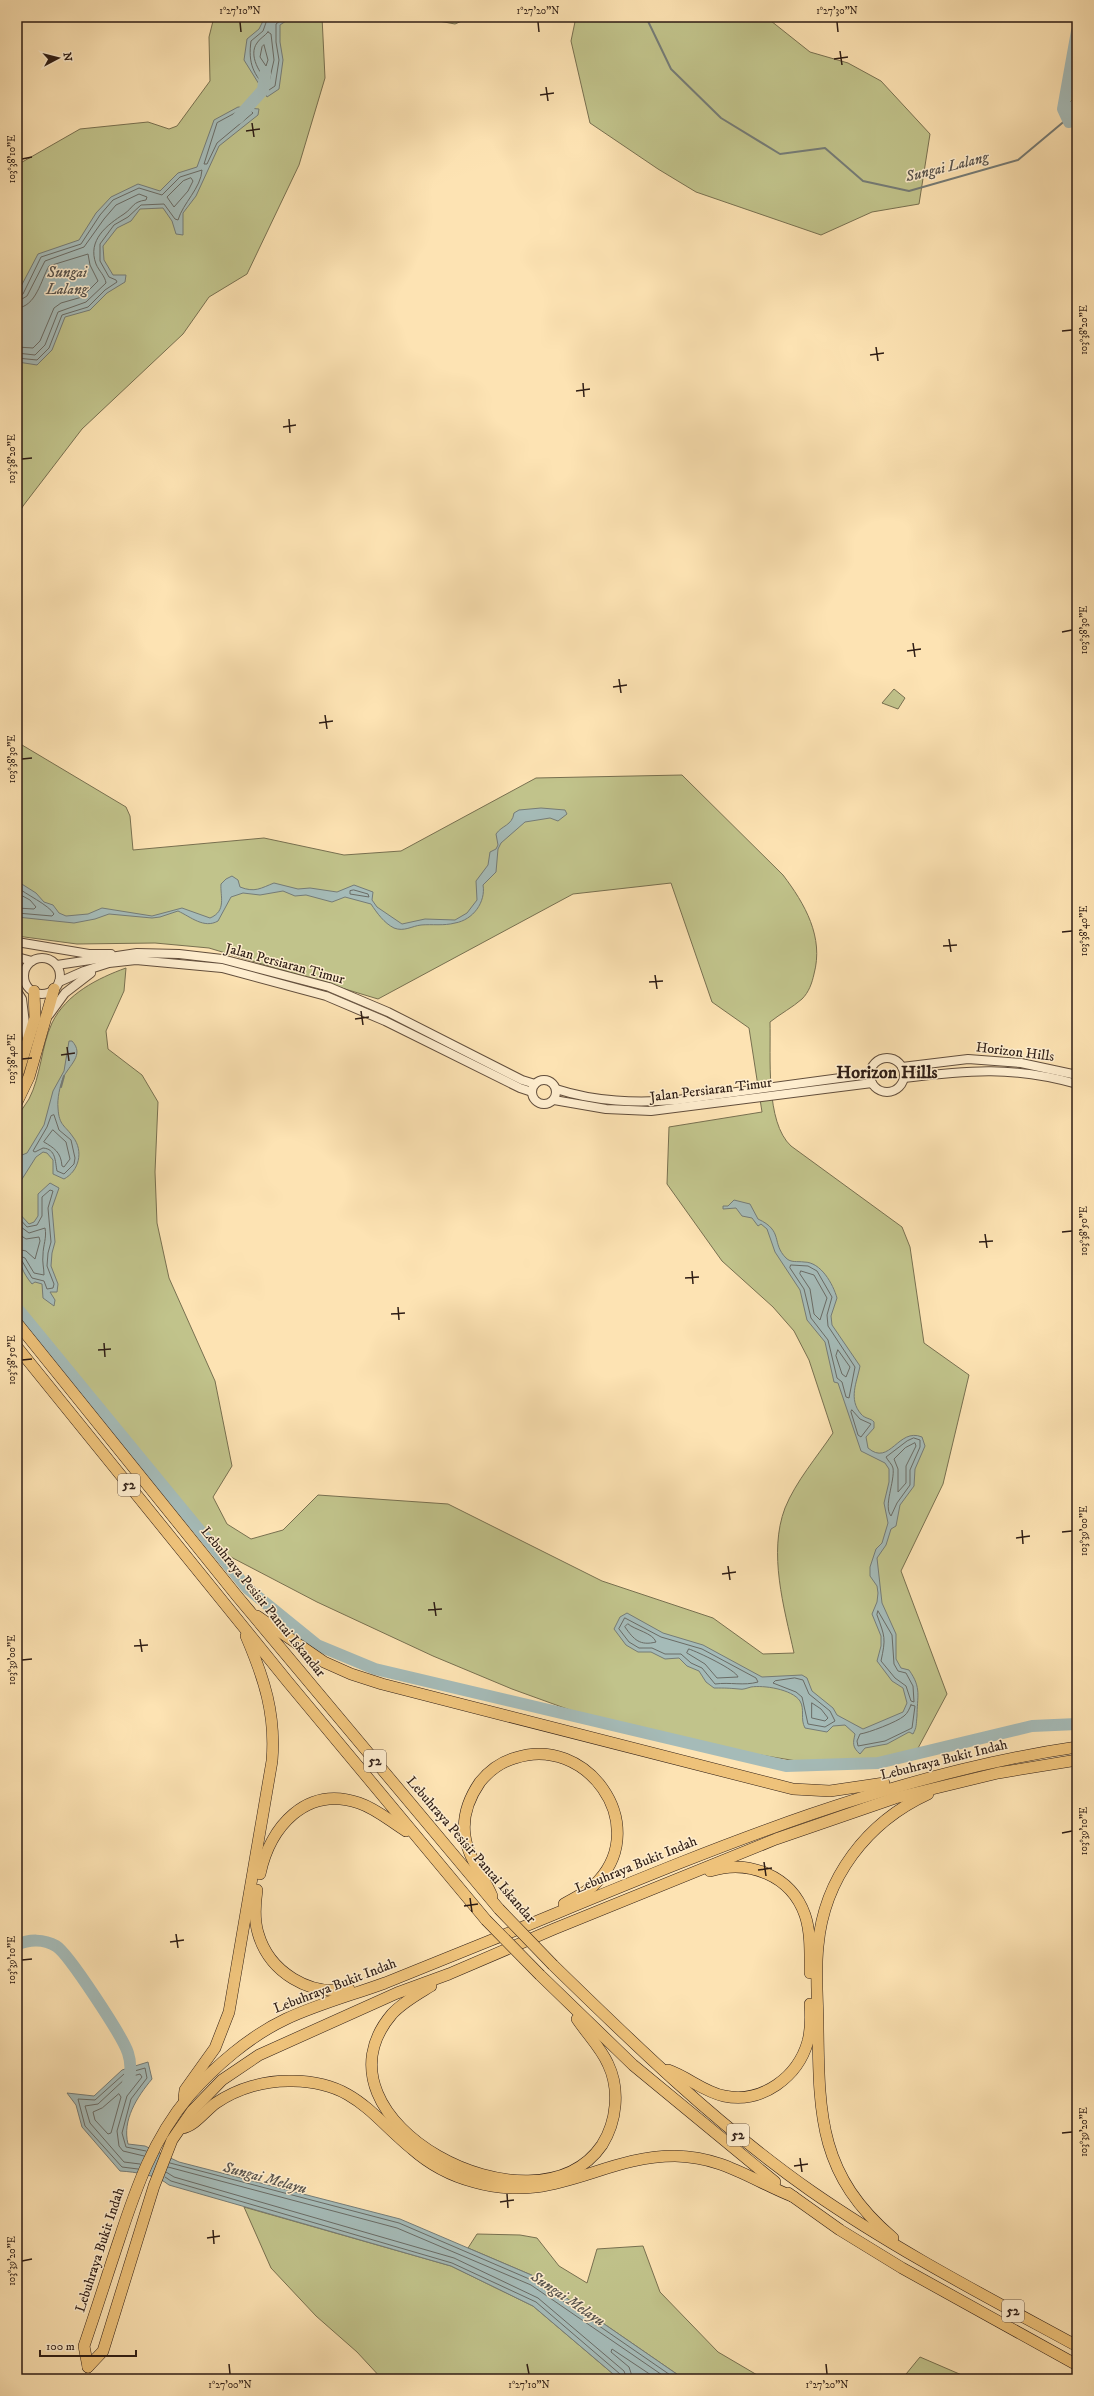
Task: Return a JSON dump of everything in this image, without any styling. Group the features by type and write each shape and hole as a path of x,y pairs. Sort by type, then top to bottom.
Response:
{"highway":[{"path":"17,1102 29,1077 42,1027 56,986"},
{"path":"17,1076 34,1018 34,991"},
{"name":"Lebuhraya Pesisir Pantai Iskandar","path":"17,1323 252,1613 497,1907 553,1965 660,2068 711,2114 769,2160 860,2224 906,2252 1077,2346"},
{"name":"52","path":"17,1347 240,1622 486,1920 564,2000 654,2085 794,2198 840,2230 902,2268 1077,2365"},
{"path":"252,1613 272,1624 324,1662 366,1679 779,1786 805,1790 830,1791 936,1774"},
{"path":"183,2104 185,2090 215,2048 229,2012 272,1761 273,1723 269,1696 261,1670 240,1622"},
{"name":"Lebuhraya Bukit Indah","path":"1077,1747 1043,1752 936,1774 881,1790 728,1845 385,1983 283,2020 247,2042 214,2071 183,2104 157,2141 138,2182 84,2346 88,2367 103,2351 154,2186 168,2150 180,2128 192,2111 222,2080 259,2055 397,1993 449,1974 754,1847 834,1818 895,1798 956,1782 998,1773 1077,1760"},
{"path":"497,1907 467,1846 464,1825 471,1797 487,1774 507,1761 529,1754 558,1756 582,1767 602,1788 615,1815 617,1836 612,1858 598,1881 544,1918"},
{"path":"906,2252 869,2215 851,2193 841,2178 826,2141 820,2095 818,1946 825,1909 832,1889 848,1860 860,1845 874,1830 900,1809 923,1796 956,1782"},
{"path":"385,1983 330,1992 305,1986 283,1971 268,1955 258,1933 255,1906 263,1860 271,1839 287,1818 305,1806 324,1801 358,1803 382,1814 416,1836"},
{"path":"660,2068 716,2094 734,2098 754,2095 771,2089 794,2069 804,2051 810,2032 809,1934 805,1916 794,1895 773,1877 750,1867 720,1869 680,1878"},
{"path":"449,1974 398,2008 384,2024 377,2039 373,2057 374,2081 383,2106 405,2132 452,2164 486,2176 511,2180 531,2180 562,2174 588,2160 597,2151 608,2132 616,2103 611,2072 604,2057 564,2000"},
{"path":"180,2128 188,2128 215,2103 245,2088 280,2081 308,2082 333,2088 354,2097 373,2111 401,2140 424,2159 454,2175 487,2186 523,2188 553,2186 634,2160 675,2156 699,2158 734,2167 794,2198"}],"street":[{"path":"17,942 89,954 137,953"},
{"name":"Jalan Persiaran Timur","path":"57,965 137,953 179,954 222,959 329,987 388,1012 522,1080 533,1088 534,1099 540,1104 548,1104 554,1100 606,1110 651,1111 872,1082"},
{"path":"17,957 32,961 46,958 57,965 60,974 56,986 48,993 34,991 29,987 25,975 27,967 32,961"},
{"name":"Jalan Persiaran Timur","path":"56,986 84,971 109,963 136,960 222,968 326,996 385,1021 465,1062 533,1088"},
{"path":"42,1027 65,993 82,978 109,963"},
{"path":"17,970 25,975"},
{"path":"17,991 22,999 28,1040"},
{"path":"882,1059 896,1060 902,1067 904,1078 900,1086 892,1091 883,1092 872,1082 870,1074 874,1064 882,1059"},
{"name":"Horizon Hills","path":"902,1067 968,1059 1021,1063 1077,1075"},
{"name":"Horizon Hills","path":"904,1078 969,1070 988,1070 1020,1072 1077,1084"},
{"name":"Jalan Persiaran Timur","path":"533,1088 541,1080 548,1081 556,1089 607,1100 651,1102 677,1100 870,1074"},
{"path":"554,1100 556,1089"}],"green space":[{"path":"214,17 322,17 325,78 299,165 247,274 209,297 183,334 82,429 23,506 17,517 17,165 80,129 148,122 169,129 177,126 210,81 209,37"},
{"path":"417,17 471,17 455,24"},
{"path":"576,17 766,17 810,52 848,63 881,81 930,134 919,204 872,212 821,235 696,192 658,169 590,123 571,41"},
{"path":"1077,31 1077,95 1063,109 1076,36"},
{"path":"894,689 905,698 898,709 882,703"},
{"path":"17,742 126,807 130,816 133,850 264,838 344,855 401,851 536,778 682,775 783,875 805,909 814,934 816,960 811,984 802,999 770,1022 771,1088 777,1121 783,1135 791,1146 902,1227 910,1247 924,1343 969,1375 943,1484 901,1571 947,1694 917,1750 854,1765 809,1763 693,1744 606,1723 512,1689 433,1656 317,1602 227,1555 197,1524 17,1301 17,1117 33,1090 48,1032 58,1013 74,995 84,988 126,968 124,991 106,1031 108,1049 142,1075 158,1102 155,1172 157,1223 169,1278 215,1381 232,1466 213,1497 227,1524 251,1539 283,1530 318,1495 448,1504 602,1581 713,1618 763,1654 794,1653 779,1580 778,1543 780,1525 785,1508 795,1488 833,1433 809,1360 794,1331 773,1307 722,1261 667,1184 669,1127 762,1112 749,1028 712,1002 671,883 573,894 378,999 209,948 155,943 77,944 17,936"},
{"path":"244,2207 451,2266 533,2306 619,2379 382,2379 357,2352 316,2316 271,2268"},
{"path":"477,2234 520,2235 537,2238 559,2266 587,2283 597,2249 643,2246 660,2292 718,2352 764,2379 684,2379 536,2277 468,2248"},
{"path":"920,2357 971,2379 902,2379"}],"water":[{"path":"265,17 292,17 280,25 280,42 283,60 279,89 267,97 244,60 247,39 259,29"},
{"path":"1077,95 1077,120 1069,122 1063,109"},
{"name":"Sungai Lalang","path":"238,107 259,109 258,115 219,146 196,196 183,213 183,235 176,234 172,221 163,208 140,209 131,221 117,228 103,246 104,260 113,275 126,275 125,282 107,293 90,310 65,317 52,350 37,365 18,362 17,294 38,254 79,240 96,213 111,197 138,184 160,191 178,173 197,167 214,120"},
{"path":"541,808 565,810 567,814 558,821 550,818 525,822 501,843 498,849 496,872 483,885 482,898 477,909 467,918 451,924 421,925 398,929 390,926 384,921 371,904 345,897 332,902 306,895 295,896 283,891 260,895 243,893 231,897 218,921 208,924 198,921 178,911 152,918 109,914 95,919 74,923 17,917 17,881 36,893 44,902 53,905 59,913 66,916 88,914 102,908 152,916 182,908 210,918 219,911 221,907 221,884 232,876 238,880 240,887 250,890 258,889 274,883 298,889 310,888 337,892 354,885 373,892 372,900 377,907 402,924 425,919 455,920 467,913 477,900 476,881 488,865 490,852 496,849 498,845 496,834 498,831 509,823 514,813 519,810"},
{"path":"69,1041 72,1041 76,1046 77,1051 75,1060 63,1078 59,1093 58,1108 61,1122 73,1137 78,1148 79,1154 76,1166 64,1179 53,1174 53,1160 47,1153 43,1152 36,1157 17,1187 17,1157 27,1153 44,1125 53,1091 64,1071"},
{"path":"50,1183 59,1188 52,1208 55,1242 51,1266 58,1284 57,1292 50,1292 55,1300 54,1306 43,1298 42,1284 35,1282 32,1284 26,1276 17,1249 17,1211 29,1224 34,1222 38,1216 38,1194"},
{"path":"734,1200 750,1204 758,1219 771,1228 782,1253 788,1260 810,1263 816,1266 821,1270 833,1286 837,1298 831,1316 832,1325 860,1366 854,1390 855,1402 861,1414 874,1422 874,1428 866,1437 868,1448 876,1453 882,1453 907,1437 914,1435 922,1437 925,1446 915,1469 914,1486 900,1505 896,1526 891,1529 886,1545 877,1558 882,1603 896,1634 896,1659 901,1668 909,1670 916,1682 918,1698 916,1727 913,1734 909,1732 887,1744 865,1748 860,1754 854,1745 855,1734 845,1725 833,1726 827,1732 805,1728 800,1701 791,1693 763,1687 742,1689 714,1688 706,1682 699,1671 687,1666 679,1658 665,1659 651,1652 638,1652 626,1645 614,1629 620,1617 627,1613 663,1633 703,1645 762,1677 802,1675 807,1678 812,1691 833,1708 837,1715 863,1729 903,1712 907,1703 903,1688 892,1681 877,1661 881,1646 881,1636 872,1614 877,1602 878,1593 877,1586 870,1576 870,1567 876,1549 882,1543 888,1523 884,1503 889,1482 889,1469 885,1463 861,1451 838,1383 834,1382 825,1342 807,1320 800,1290 775,1252 767,1229 761,1224 758,1226 752,1218 742,1216 736,1208 723,1209 723,1206 728,1206"},
{"path":"148,2062 152,2079 141,2093 132,2109 127,2126 128,2144 145,2146 179,2162 400,2219 536,2277 684,2379 619,2379 533,2306 451,2266 169,2185 152,2176 120,2171 82,2127 76,2105 67,2093 94,2096 122,2070"}],"waterway":[{"name":"Sungai Lalang","path":"646,17 671,69 721,118 780,154 825,148 863,181 909,191 1018,160 1067,119"},
{"path":"1077,31 1063,109 1069,122 1077,120"},
{"path":"238,118 263,90 265,74"},
{"path":"61,1087 64,1076"},
{"path":"17,1308 247,1588 317,1645 375,1669 786,1766 878,1763 1032,1726 1077,1724"},
{"name":"Sungai Melayu","path":"17,1945 31,1941 47,1942 56,1946 72,1963 95,1996 124,2044 128,2053 130,2064 130,2076 128,2083"}],"district":[{"name":"Horizon Hills","path":"887,1073"}]}
